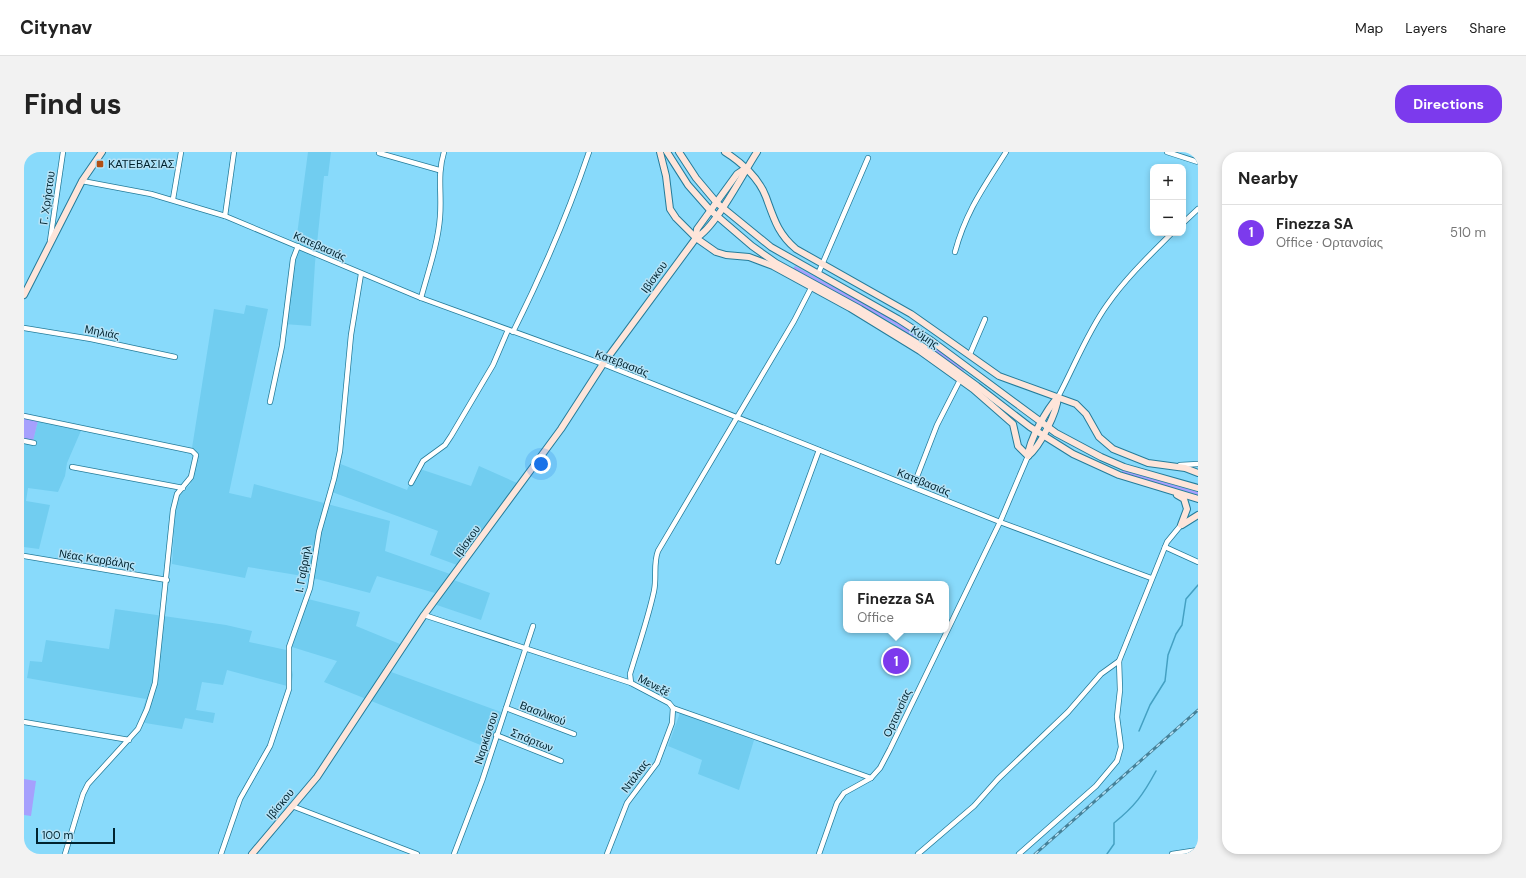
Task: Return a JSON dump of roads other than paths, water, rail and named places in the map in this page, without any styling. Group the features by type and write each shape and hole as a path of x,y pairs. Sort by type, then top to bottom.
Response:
{"street":[{"name":"Γ. Χρήστου","path":"49,246 63,152"},
{"path":"24,295 82,181 102,152"},
{"path":"173,199 181,152"},
{"path":"225,216 234,152"},
{"path":"422,298 439,227 441,206 439,170 444,152"},
{"path":"513,332 562,226 589,152"},
{"path":"660,152 666,176 670,209 676,218 696,238 716,252 760,261 900,338 960,380 1012,424 1018,446 1028,456"},
{"name":"Κύμης","path":"667,152 688,185 710,210 776,263 867,312 922,346 1043,436 1073,454 1097,466 1168,491 1198,499"},
{"name":"Κύμης","path":"679,152 696,178 717,202 771,247 898,319 929,339 1047,427 1078,446 1118,464 1198,488"},
{"path":"725,152 746,168 766,196 772,218 784,237 796,250 911,314 1005,378 1071,402 1081,408 1100,437 1113,449 1148,463 1170,465 1198,464"},
{"name":"Ιβίσκου","path":"252,854 317,777 424,615 561,429 603,364 696,238 702,234 743,178 746,168 757,152"},
{"path":"955,252 970,208 1006,152"},
{"path":"1167,152 1198,162"},
{"path":"379,153 439,170"},
{"path":"818,274 868,158"},
{"name":"Ιβίσκου","path":"696,238 697,229 710,210 737,174 746,168"},
{"name":"Κατεβασιάς","path":"82,181 173,199 225,216 361,274 422,298 603,364 1000,522 1151,578"},
{"path":"1186,220 1198,209"},
{"path":"1028,456 1028,449 1041,423 1058,397 1095,324 1106,306 1144,260 1169,236"},
{"path":"270,402 280,356 293,259 298,246"},
{"name":"Ι. Γαβριήλ","path":"220,854 240,799 268,751 289,689 288,652 310,588 319,532 334,479 340,451 351,334 361,274"},
{"path":"631,684 630,674 654,591 656,576 654,566 658,551 794,321 811,288"},
{"path":"970,354 985,319"},
{"name":"Μηλιάς","path":"24,328 91,339 175,357"},
{"path":"411,483 423,461 445,445 451,436 493,365 508,330"},
{"path":"913,487 937,425 960,380"},
{"path":"1028,456 1034,452 1043,436 1057,406 1058,397"},
{"path":"24,416 192,451 196,455 191,476 177,494 173,510 155,683 147,710 138,729 88,784 83,794 65,854"},
{"path":"24,441 34,443"},
{"path":"778,562 819,450"},
{"name":"Ορτανσίας","path":"949,627 1000,522 1028,456"},
{"path":"1170,465 1198,473"},
{"path":"72,468 183,488"},
{"path":"1168,491 1181,497 1186,503 1187,512 1181,525"},
{"path":"1019,854 1096,786 1117,761 1121,748 1117,717 1120,690 1119,661 1164,547 1172,534 1181,525 1198,514"},
{"path":"1164,547 1198,562"},
{"name":"Νέας Καρβάλης","path":"24,556 166,580"},
{"name":"Μενεξέ","path":"424,615 631,684 669,703 673,708 872,778"},
{"name":"Ναρκίσσου","path":"454,854 506,708 533,626"},
{"name":"Ορτανσίας","path":"819,854 837,803 844,793 872,778 880,768 946,633"},
{"path":"918,854 974,806 998,779 1068,712 1101,674 1119,661"},
{"name":"Βασιλικού","path":"506,708 574,734"},
{"name":"Ντάλιας","path":"607,854 627,803 657,763 672,723 673,708"},
{"path":"24,722 129,740"},
{"name":"Σπάρτων","path":"496,735 561,762"},
{"path":"292,806 417,854"},
{"path":"1172,854 1198,850"}],"waterway":[{"path":"1139,731 1150,705 1165,681 1168,655 1176,634 1182,625 1186,599 1198,585"},
{"path":"1107,854 1114,844 1114,823 1138,800 1156,771"}],"railway":[{"path":"1035,854 1198,710"}],"place":[{"name":"ΚΑΤΕΒΑΣΙΑΣ","path":"100,164"},
{"name":"Finezza SA","path":"896,661"}]}
